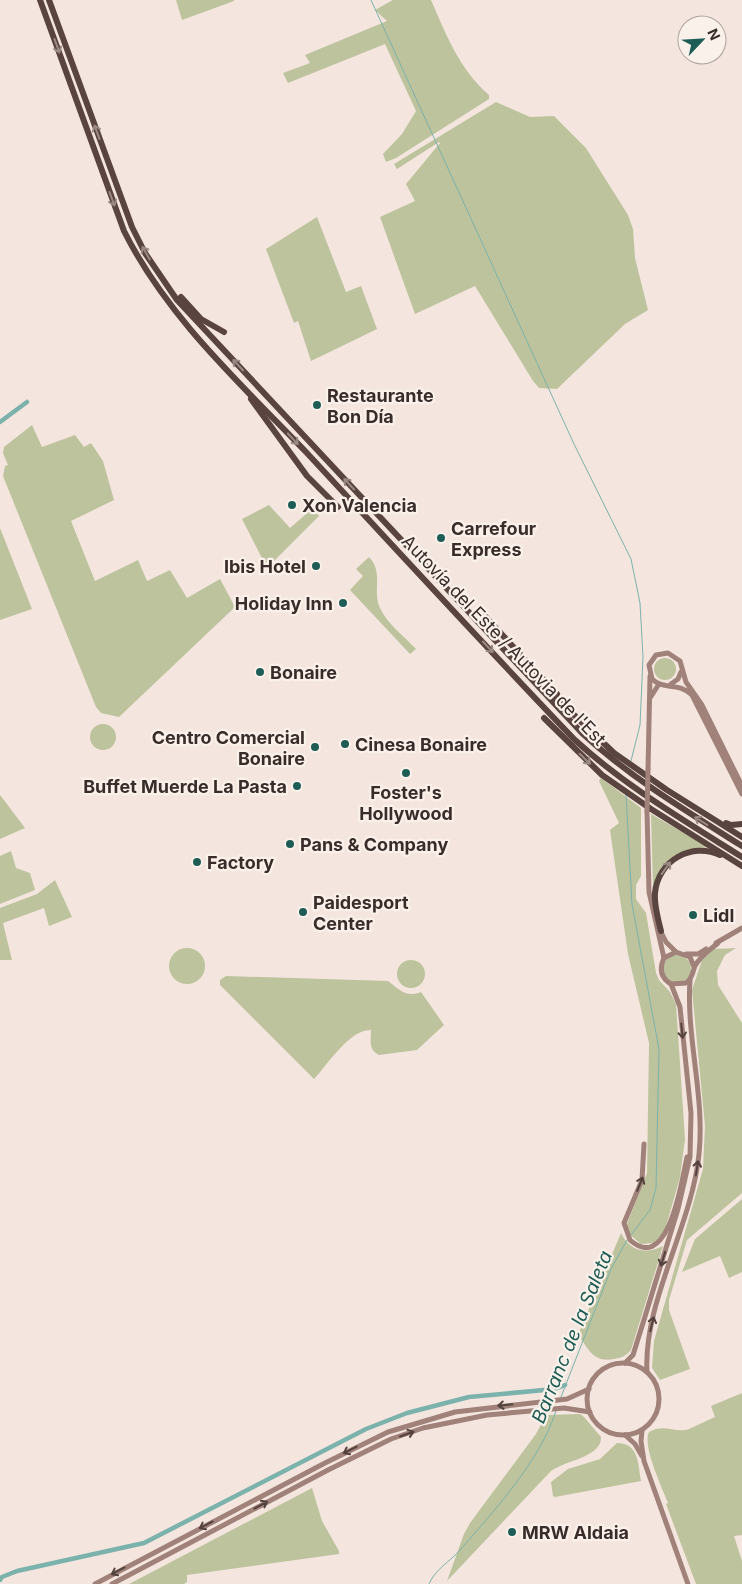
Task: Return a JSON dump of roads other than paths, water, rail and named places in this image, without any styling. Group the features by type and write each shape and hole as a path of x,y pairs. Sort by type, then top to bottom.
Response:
{"highway":[{"name":"Autovía del Este / Autovia de l'Est","path":"40,0 124,231 138,259 170,306 247,392 563,727 607,767 653,800 742,857"},
{"name":"Autovía del Este / Autovia de l'Est","path":"49,0 132,227 162,279 178,300 582,733 613,761 654,790 742,846"},
{"path":"162,279 201,318 224,332"},
{"path":"247,392 307,476 338,507"},
{"path":"482,613 598,740"},
{"path":"475,618 496,635 598,740 653,781 742,837"},
{"path":"544,718 602,775 649,810 742,866"},
{"path":"685,801 728,824 742,824"},
{"path":"660,932 655,893 662,872 670,862 678,856 701,850 711,851 742,866"}],"main road":[{"path":"624,1363 633,1355 652,1295 686,1181 691,1150 690,1113 680,1007 671,984 661,973 664,958 655,918 647,866 650,675 651,660 656,655 664,652 677,657 686,682 702,704 742,786"},
{"path":"671,684 678,679 682,671"},
{"path":"650,675 659,684 671,684 687,691 698,705 742,794"},
{"path":"650,698 659,684"},
{"path":"655,918 666,942 676,952 686,954 698,954 742,928"},
{"path":"647,1372 646,1352 652,1324 695,1181 699,1154 699,1112 688,1005 690,980 694,967 718,943"},
{"path":"664,958 676,952"},
{"path":"686,954 690,957 694,967"},
{"path":"671,984 681,985 690,980"},
{"path":"644,1144 642,1180 624,1223 628,1236 634,1244 650,1247 658,1244 665,1236 687,1158 691,1150"},
{"path":"624,1363 636,1366 647,1372 655,1382 659,1395 655,1417 642,1430 625,1435 611,1433 602,1428 590,1412 587,1400 589,1389 598,1373 606,1367 624,1363"},
{"path":"94,1584 388,1432 455,1412 567,1399 589,1389"},
{"path":"112,1584 328,1470 391,1439 455,1420 564,1408 590,1412"},
{"path":"642,1430 641,1441 644,1460"},
{"path":"625,1435 635,1444 644,1460 688,1584"}],"waterway":[{"path":"371,0 574,444 631,559 640,603 643,657 640,725 631,761"},
{"path":"0,422 27,402"},
{"name":"Barranc de la Saleta","path":"626,794 632,904 659,1049 656,1188 650,1210 631,1235"},
{"name":"Barranc de la Saleta","path":"561,1397 611,1269 627,1240"},
{"path":"0,1580 2,1577 17,1571 144,1543 366,1429 407,1413 469,1397 555,1389 565,1385"},
{"name":"Barranc de la Saleta","path":"429,1584 435,1574 460,1550 515,1485 528,1467 549,1430 556,1411"}],"place":[{"name":"Restaurante Bon Día","path":"317,405"},
{"name":"Xon Valencia","path":"292,505"},
{"name":"Carrefour Express","path":"441,538"},
{"name":"Ibis Hotel","path":"316,566"},
{"name":"Holiday Inn","path":"343,603"},
{"name":"Bonaire","path":"260,672"},
{"name":"Cinesa Bonaire","path":"345,744"},
{"name":"Centro Comercial Bonaire","path":"315,747"},
{"name":"Foster's Hollywood","path":"406,773"},
{"name":"Buffet Muerde La Pasta","path":"297,786"},
{"name":"Pans & Company","path":"290,844"},
{"name":"Factory","path":"197,862"},
{"name":"Paidesport Center","path":"303,912"},
{"name":"Lidl","path":"693,915"},
{"name":"MRW Aldaia","path":"512,1532"}]}
